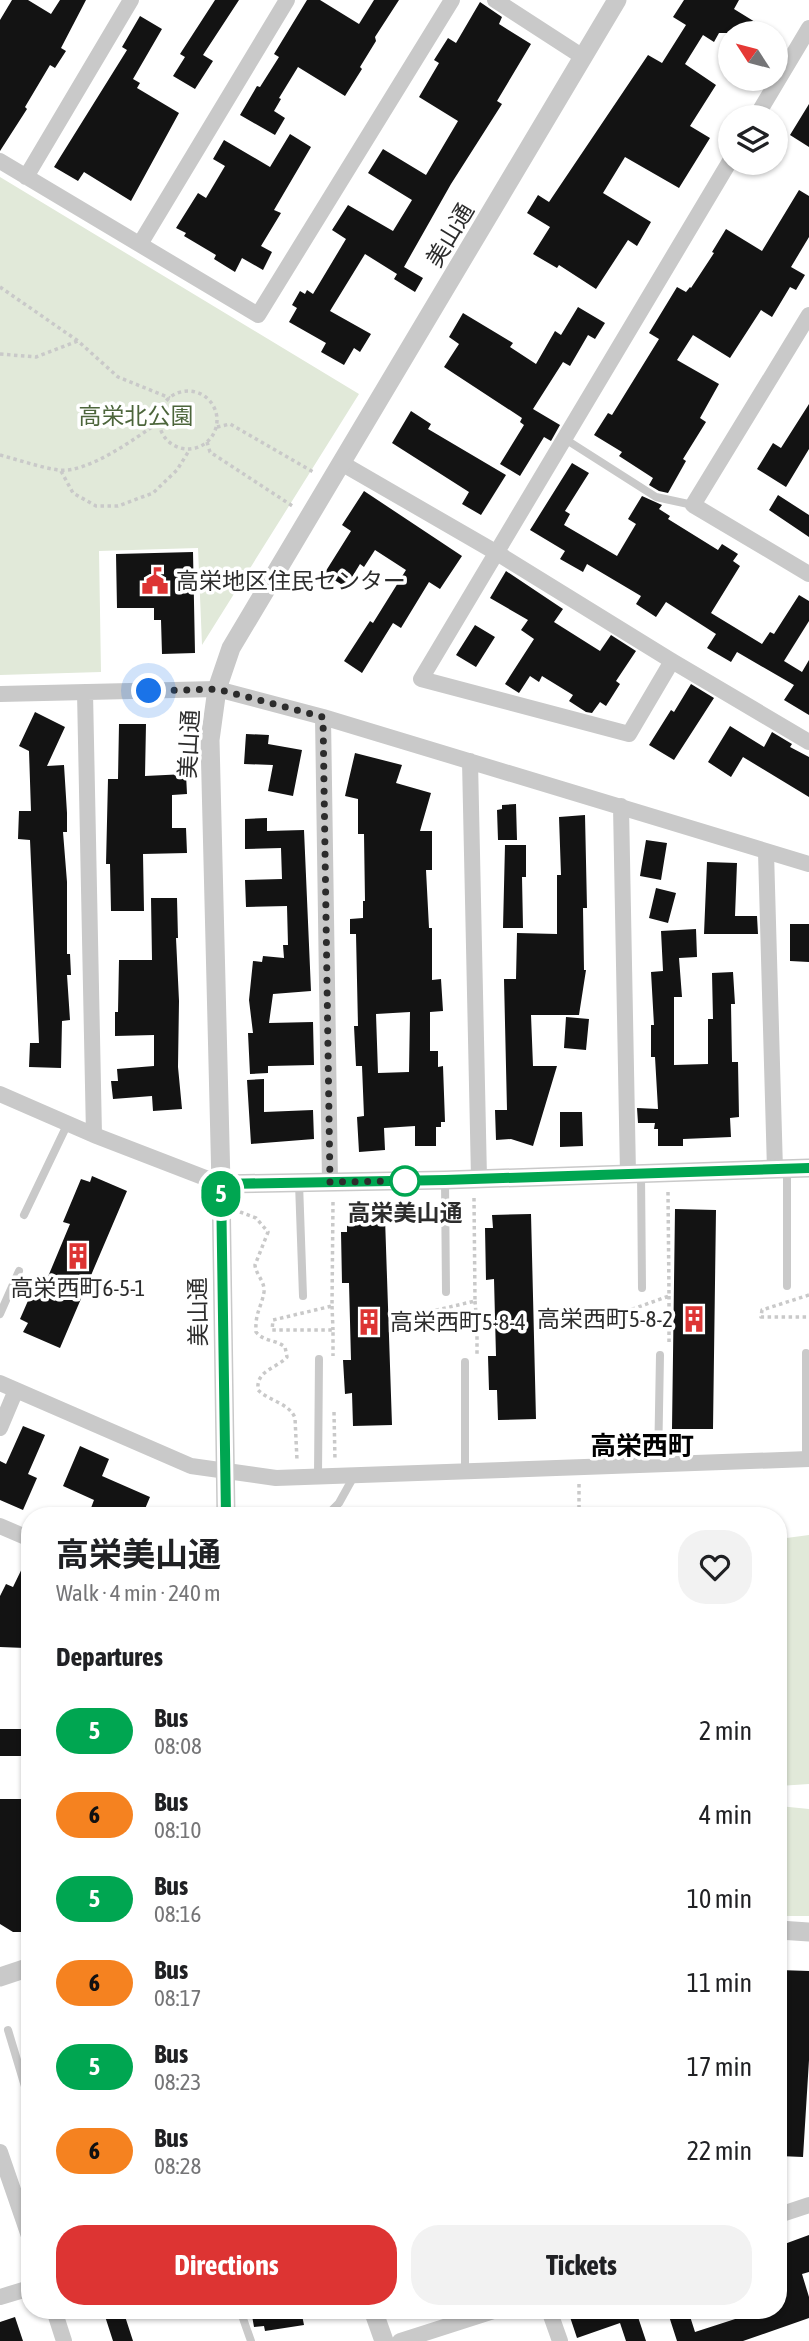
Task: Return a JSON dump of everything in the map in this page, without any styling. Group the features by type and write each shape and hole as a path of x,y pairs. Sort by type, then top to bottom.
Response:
{"street":[{"path":"26,177 131,0"},
{"path":"140,244 287,0"},
{"path":"0,161 258,315 452,0"},
{"path":"495,0 583,57"},
{"name":"美山通","path":"226,1507 221,1184 209,740 217,689 231,648 618,0"},
{"path":"763,105 809,28"},
{"path":"672,661 629,734 421,679 722,175"},
{"path":"809,314 693,505 809,574"},
{"path":"343,464 497,553 809,742"},
{"path":"0,694 217,689 323,717 809,864"},
{"path":"85,692 94,1135"},
{"path":"323,717 331,1182"},
{"path":"470,761 476,1178"},
{"path":"621,806 635,1174"},
{"path":"766,852 781,1170"},
{"path":"0,1094 94,1135 221,1184 809,1168"},
{"path":"0,1384 191,1466 276,1478 808,1459"},
{"path":"0,1428 16,1390"},
{"path":"0,1526 21,1535"},
{"path":"787,1931 809,1932"},
{"path":"0,1977 21,1970"},
{"path":"0,2152 21,2204"},
{"path":"787,2213 809,2205"},
{"path":"0,2297 21,2291"},
{"path":"57,2319 64,2341"},
{"path":"376,2319 384,2341"},
{"path":"400,2341 469,2319"},
{"path":"552,2319 560,2341"}],"lane":[{"path":"565,439 656,497 693,505"},
{"path":"24,1215 68,1123"},
{"path":"781,1170 787,1286"},
{"path":"635,1174 642,1288"},
{"path":"445,1180 446,1292"},
{"path":"299,1183 303,1296"},
{"path":"0,1314 19,1271"},
{"path":"806,1353 808,1459"},
{"path":"658,1465 660,1355"},
{"path":"318,1475 319,1359"},
{"path":"464,1470 465,1362"},
{"path":"335,1507 356,1474"},
{"path":"8,2030 21,2073"},
{"path":"243,2319 251,2341"}],"path":[{"path":"0,287 78,341 118,377 170,398"},
{"path":"0,354 36,357 78,341"},
{"path":"186,391 204,396 215,410 216,428 207,442 190,449 181,449 166,439 159,422 160,413 170,398 186,391"},
{"path":"0,455 61,470 89,464 124,447 159,422"},
{"path":"216,428 230,424 331,483"},
{"path":"207,442 210,452 311,516"},
{"path":"61,470 73,493 96,506 118,506 153,494 177,470 190,449"},
{"path":"668,1173 670,1348"},
{"path":"476,1178 477,1364"},
{"path":"331,1182 334,1356"},
{"path":"221,1207 249,1214 268,1232 255,1270 263,1283 264,1291 255,1316 256,1332 266,1340 285,1347 286,1357 260,1377 257,1383 258,1390 271,1401 293,1412 297,1437 296,1476"},
{"path":"809,1295 762,1310 761,1317 809,1317"},
{"path":"669,1296 615,1315 615,1322 669,1322"},
{"path":"475,1301 416,1315 416,1324 477,1325"},
{"path":"332,1306 273,1320 272,1330 333,1330"},
{"path":"334,1409 335,1474"},
{"path":"579,1480 579,1507"}],"green space":[{"name":"高栄北公園","path":"0,177 359,394 202,645 198,548 99,551 101,672 0,675"},
{"path":"809,1535 809,1784 787,1785 787,1538"},
{"path":"787,1807 809,1809 809,1916 787,1916"}],"building":[{"path":"12,0 28,0 51,14 60,0 86,0 61,48 66,51 55,68 50,65 25,107 27,109 0,151 0,20"},
{"path":"215,0 239,0 203,55 213,61 195,89 173,76 185,57 180,54"},
{"path":"307,0 320,0 359,24 374,0 399,0 375,37 376,41 360,67 362,69 345,96 298,67 274,111 285,118 275,135 240,115 279,57 274,54"},
{"path":"684,0 739,0 734,9 754,21 718,21 718,35 714,42 703,35 685,64 716,85 690,126 710,138 679,188 625,157 603,193 651,222 637,246 628,240 596,289 559,265 557,268 533,254 550,227 527,213 538,195 549,202 648,55 662,63 686,25 673,17"},
{"path":"480,2 502,17 499,24 531,44 497,101 502,104 451,184 404,267 423,278 415,292 394,279 397,274 365,254 330,311 371,334 360,352 354,348 344,365 321,352 326,343 289,322 297,308 292,305 300,291 305,294 307,290 313,294 346,239 332,230 348,205 393,231 412,200 368,173 383,149 426,175 458,121 419,97 439,63 434,60 448,38 456,43"},
{"path":"140,16 162,29 133,79 140,83 137,88 179,113 131,201 84,172 78,181 54,167 127,50 122,47"},
{"path":"809,104 809,147 790,135"},
{"path":"290,134 311,147 274,210 281,213 261,246 272,252 263,270 242,258 235,272 214,259 216,255 184,236 186,233 176,228 198,193 206,198 225,166 213,159 224,140 270,167"},
{"path":"799,190 809,196 809,237 791,267 805,275 796,290 790,287 772,317 761,310 730,358 693,335 677,360 719,384 700,418 706,422 683,459 686,461 668,493 659,491 649,485 653,478 619,456 622,452 594,435 608,413 612,415 659,339 649,333 677,287 686,292 691,288 726,229 762,251"},
{"path":"578,307 605,323 595,339 588,335 570,366 563,362 533,409 560,425 551,441 544,437 520,476 500,464 524,425 520,422 522,418 444,367 459,344 449,337 463,313 513,343 510,347 536,364 555,331 561,335"},
{"path":"809,404 809,449 786,487 757,469 773,443 781,448"},
{"path":"411,411 431,424 428,429 506,475 481,515 462,504 469,492 392,443"},
{"path":"572,463 589,473 565,511 570,514 564,525 617,556 636,524 628,519 642,496 662,505 659,509 670,516 668,519 718,550 722,544 738,554 733,561 740,566 711,613 762,644 770,632 774,634 799,595 809,601 809,621 784,661 802,672 809,660 809,715 784,700 794,685 737,652 731,662 707,648 716,634 666,602 656,617 636,604 641,596 587,564 583,572 560,559 565,551 530,530"},
{"path":"364,491 462,556 440,589 429,582 401,628 393,623 362,673 344,661 370,621 373,623 406,570 375,550 364,567 360,564 346,587 324,574 351,531 342,525"},
{"path":"778,495 809,515 809,537 769,510"},
{"name":"高栄地区住民センター","path":"193,552 195,653 162,654 161,620 154,620 154,608 117,608 116,554"},
{"path":"506,571 563,609 554,622 600,651 611,635 636,651 616,681 620,684 606,706 600,702 592,713 586,712 569,701 573,695 542,676 539,682 530,676 519,693 505,684 534,639 521,630 528,620 490,598"},
{"path":"475,625 495,637 476,667 456,655"},
{"path":"691,684 714,698 674,760 649,745"},
{"path":"35,712 65,727 47,766 64,765 67,813 67,832 63,832 67,882 67,954 70,954 71,975 67,975 70,1020 62,1021 61,1068 29,1067 30,1043 39,1043 30,840 18,839 19,811 31,811 29,751 19,746"},
{"path":"119,724 146,724 145,776 186,774 187,794 172,795 172,828 186,828 187,853 143,854 144,911 111,911 110,864 106,864 108,779 118,779"},
{"path":"730,726 764,747 772,732 792,744 790,747 809,757 809,797 743,757 731,777 708,762"},
{"path":"246,734 269,735 268,744 302,750 293,796 268,791 273,765 244,764"},
{"path":"355,753 402,765 396,783 431,793 420,831 432,831 432,870 426,870 429,928 432,928 432,980 441,979 443,1011 430,1012 430,1051 438,1051 438,1067 443,1066 445,1122 441,1122 441,1127 436,1127 436,1146 415,1146 415,1126 384,1128 385,1150 359,1152 357,1117 364,1116 362,1066 356,1066 354,1026 358,1026 356,934 350,934 350,919 363,918 364,834 358,834 358,799 345,796","holes":["410,1012 409,1072 378,1073 376,1014"]},
{"path":"516,804 517,840 498,840 497,810 502,809 502,805"},
{"path":"585,815 587,908 583,908 586,970 579,1015 531,1015 533,1066 557,1066 533,1146 511,1139 496,1140 495,1110 507,1110 504,979 516,979 517,933 557,934 557,875 561,875 559,817"},
{"path":"267,818 267,831 304,830 311,991 273,994 269,1023 313,1022 314,1065 268,1066 268,1073 250,1074 248,1033 253,1033 249,1000 253,961 262,962 263,956 284,958 283,945 288,945 287,906 246,907 245,880 282,879 281,848 245,849 245,819"},
{"path":"646,840 667,843 661,880 640,876"},
{"path":"505,845 526,845 526,877 522,877 523,928 503,928"},
{"path":"707,862 737,863 735,916 757,916 758,934 704,934"},
{"path":"656,888 676,893 668,923 649,918"},
{"path":"151,898 177,898 178,1067 182,1109 153,1111 152,1096 113,1099 111,1081 118,1081 117,1069 154,1066 154,1035 115,1036 119,960 152,960"},
{"path":"790,924 809,924 809,962 790,961"},
{"path":"696,929 697,957 679,958 682,997 674,997 674,1065 708,1064 708,1019 713,1019 712,973 733,972 735,1004 731,1004 732,1062 738,1062 739,1117 730,1118 731,1137 683,1139 683,1146 658,1146 658,1129 654,1129 655,1123 638,1123 637,1108 658,1109 655,1057 651,1057 651,1025 654,1025 651,972 663,971 661,931"},
{"path":"566,1017 589,1019 586,1050 564,1048"},
{"path":"264,1079 264,1112 313,1110 314,1139 251,1144 247,1080"},
{"path":"560,1112 582,1112 583,1146 560,1147"},
{"name":"高栄西町6-5-1","path":"92,1176 127,1191 60,1348 23,1332 28,1323 20,1319 34,1287 42,1291 70,1224 63,1222 81,1179 90,1182"},
{"name":"高栄西町5-8-2","path":"675,1209 716,1210 713,1429 672,1429"},
{"path":"531,1214 536,1419 498,1420 497,1390 489,1390 488,1356 496,1356 494,1279 486,1280 485,1228 493,1228 492,1215"},
{"name":"高栄西町5-8-4","path":"385,1218 392,1425 353,1426 352,1393 345,1394 343,1360 351,1360 349,1283 342,1283 341,1232 347,1232 347,1219"},
{"path":"23,1426 45,1435 28,1474 37,1478 21,1509 0,1500 0,1461 6,1464"},
{"path":"80,1446 109,1459 102,1476 150,1497 146,1507 91,1507 94,1500 63,1486"},
{"path":"21,1571 21,1648 0,1647 0,1596 6,1584 13,1587"},
{"path":"0,1729 21,1729 21,1756 0,1756"},
{"path":"0,1799 21,1799 21,1932 13,1932 0,1924"},
{"path":"787,1970 809,1971 809,2060 803,2157 787,2156"},
{"path":"809,2235 809,2272 802,2274 809,2297 809,2318 743,2341 677,2341 670,2319 691,2319 695,2332 735,2319 787,2319 787,2243"},
{"path":"15,2317 23,2341 0,2341 0,2322"},
{"path":"106,2319 126,2319 133,2341 113,2341"},
{"path":"253,2319 303,2319 304,2325 265,2331 264,2326 254,2327"},
{"path":"571,2319 639,2319 646,2341 626,2341 620,2323 577,2338"}],"bus line":[{"name":"5","path":"226,1507 221,1184 809,1168"}],"place":[{"name":"高栄地区住民センター","path":"155,581"},
{"name":"高栄美山通","path":"405,1181"},
{"name":"高栄西町6-5-1","path":"78,1256"},
{"name":"高栄西町5-8-2","path":"694,1319"},
{"name":"高栄西町5-8-4","path":"369,1322"}],"district":[{"name":"高栄西町","path":"642,1446"}],"route":[{"path":"149,691 217,689 323,717 330,1182 405,1181"}]}
